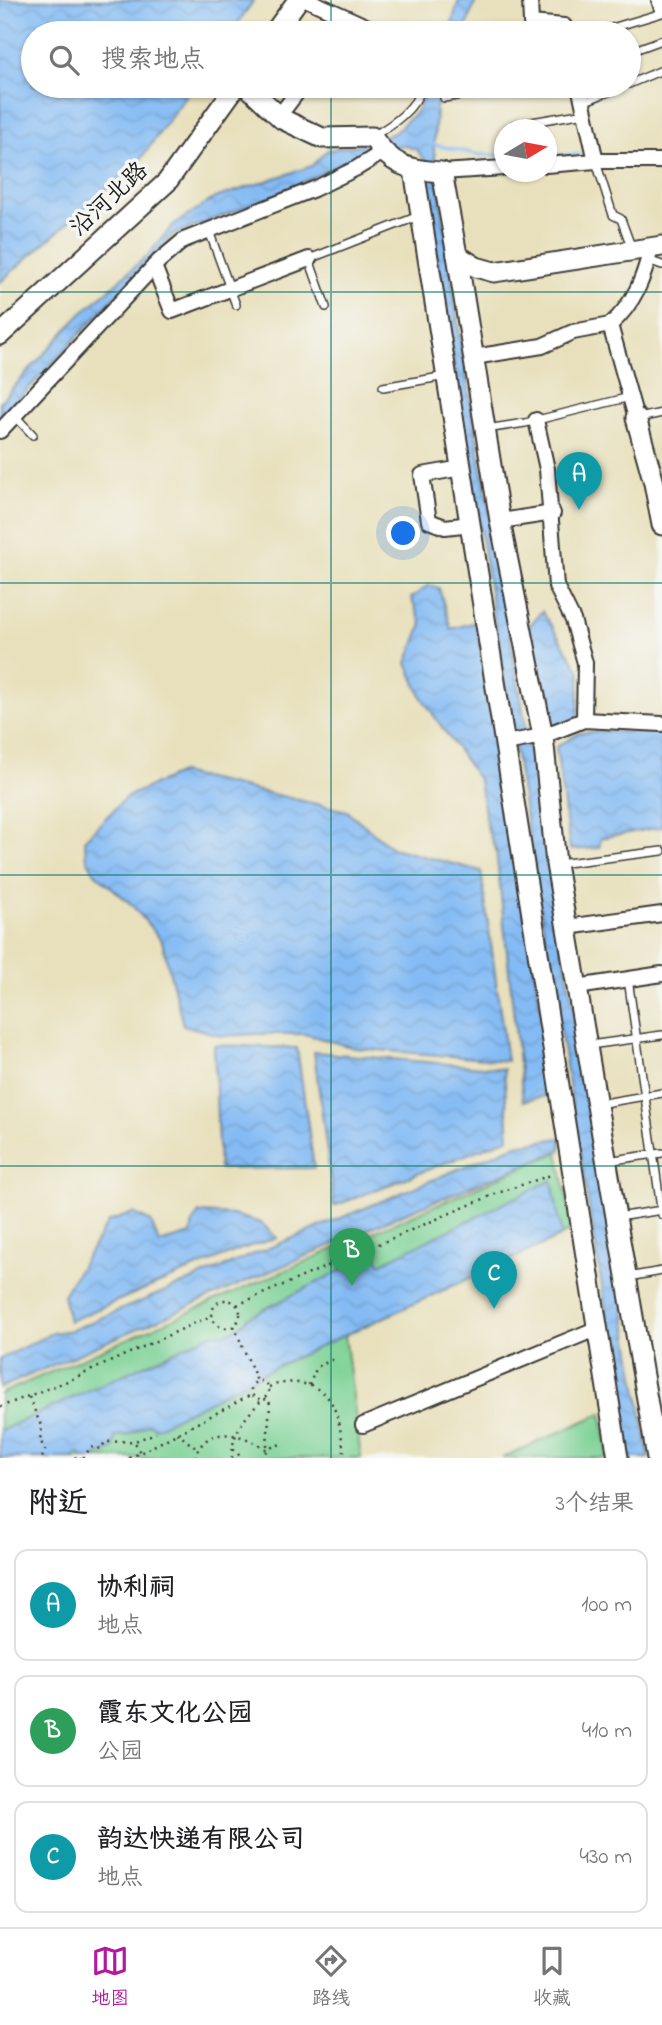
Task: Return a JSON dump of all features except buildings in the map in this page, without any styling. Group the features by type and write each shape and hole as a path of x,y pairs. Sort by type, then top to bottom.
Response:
{"street":[{"path":"283,21 298,0"},
{"path":"308,0 351,20"},
{"path":"530,0 531,21"},
{"path":"659,0 662,11"},
{"name":"沿河北路","path":"0,335 167,182 233,98"},
{"path":"256,98 279,116 322,138 377,144 393,161 414,170 442,172 494,169"},
{"path":"279,116 293,98"},
{"path":"582,98 596,161"},
{"path":"1,434 154,266 184,240 314,189 357,168 377,144"},
{"path":"557,164 662,161"},
{"path":"414,170 618,1458"},
{"path":"442,172 500,521 543,736 556,864 657,1458"},
{"path":"457,255 477,267 494,272 651,254 645,275 625,312 610,325 573,332 542,346 474,357"},
{"path":"154,266 172,311 309,259"},
{"path":"610,325 636,418 658,482 662,525"},
{"path":"536,420 547,469 556,586 573,620 585,663 584,720"},
{"path":"462,468 422,475 429,521 445,527 471,524"},
{"path":"500,521 552,513"},
{"path":"505,744 543,736 584,720 662,724"},
{"path":"567,927 662,914"},
{"path":"577,987 662,974"},
{"path":"363,1425 597,1328"}],"lane":[{"path":"632,21 662,11"},
{"path":"641,48 662,40"},
{"path":"641,78 662,70"},
{"path":"377,144 417,98"},
{"path":"444,99 450,98"},
{"path":"537,119 584,107 601,98"},
{"path":"596,161 613,215 621,219 651,254"},
{"path":"326,307 309,259 421,215"},
{"path":"209,230 236,305"},
{"path":"383,387 447,376"},
{"path":"485,429 536,420 630,397"},
{"path":"636,418 662,413"},
{"path":"15,416 33,435"},
{"path":"556,864 662,851"},
{"path":"617,1217 662,1212 628,979"},
{"path":"587,1045 662,1035"},
{"path":"598,1104 662,1093"},
{"path":"607,1161 662,1153"},
{"path":"627,1278 662,1272"}],"path":[{"path":"237,1305 495,1194 551,1175"},
{"path":"229,1300 237,1305 240,1319 234,1326 221,1327 215,1321 214,1308 220,1302 229,1300"},
{"path":"0,1407 213,1315"},
{"path":"231,1457 243,1419 269,1394 269,1387 265,1382 257,1381 254,1377 234,1326"},
{"path":"309,1386 317,1367 334,1359"},
{"path":"251,1395 252,1386 257,1381"},
{"path":"269,1387 279,1382 293,1382 315,1388 332,1404 345,1458"},
{"path":"251,1395 256,1399 269,1400 266,1458"},
{"path":"129,1458 251,1395"},
{"path":"29,1396 42,1428 40,1440 45,1450 42,1458"},
{"path":"75,1458 78,1455 81,1458 91,1447 101,1448 104,1442 135,1441 156,1433"},
{"path":"177,1433 197,1449"},
{"path":"195,1458 201,1442 210,1436 221,1434 253,1440 266,1449"},
{"path":"135,1441 142,1458"},
{"path":"266,1449 284,1443"},
{"path":"233,1450 242,1458"}],"green space":[{"path":"558,1152 573,1230 345,1335 361,1458 0,1458 0,1394"},
{"path":"602,1413 608,1458 502,1458"}],"water":[{"path":"0,0 254,0 239,21 21,21 21,98 184,98 140,160 0,282"},
{"path":"459,0 476,0 468,21 453,21"},
{"path":"423,98 439,98 436,107 434,150 459,332 649,1458 630,1458 426,188 428,164 416,149 402,145 364,153 274,196 173,235 0,419 0,402 79,316 148,255 173,225 215,198 312,166 327,150 358,145 394,133 417,111"},
{"path":"429,585 439,588 451,629 476,622 555,1094 523,1101 496,850 488,831 479,781 422,698 407,663 422,624 411,598"},
{"path":"542,611 580,671 578,717 550,729 524,632"},
{"path":"579,733 662,733 662,827 601,838 599,848 570,850 556,747"},
{"path":"180,773 347,811 392,848 481,871 507,1061 355,1048 305,1034 222,1036 183,1025 162,941 132,905 95,873 87,859 84,840 126,797"},
{"path":"214,1045 297,1048 314,1168 219,1169"},
{"path":"314,1052 504,1069 509,1138 334,1206"},
{"path":"561,1138 561,1150 410,1211 0,1388 0,1359 52,1333 72,1330 516,1145"},
{"path":"552,1180 562,1236 273,1368 156,1428 149,1424 128,1435 115,1436 114,1448 92,1458 83,1458 78,1453 72,1458 0,1458 0,1431 214,1333 233,1330 249,1317 375,1253 380,1264"},
{"path":"133,1213 151,1222 159,1243 191,1234 193,1222 199,1213 233,1215 261,1223 277,1238 241,1249 69,1321 63,1295 108,1222"}],"waterway":[{"path":"431,144 480,155 494,155"},
{"path":"557,155 580,155"}],"place":[{"name":"协利祠","path":"579,510"},
{"name":"霞东文化公园","path":"352,1286"},
{"name":"韵达快递有限公司","path":"494,1309"}]}
